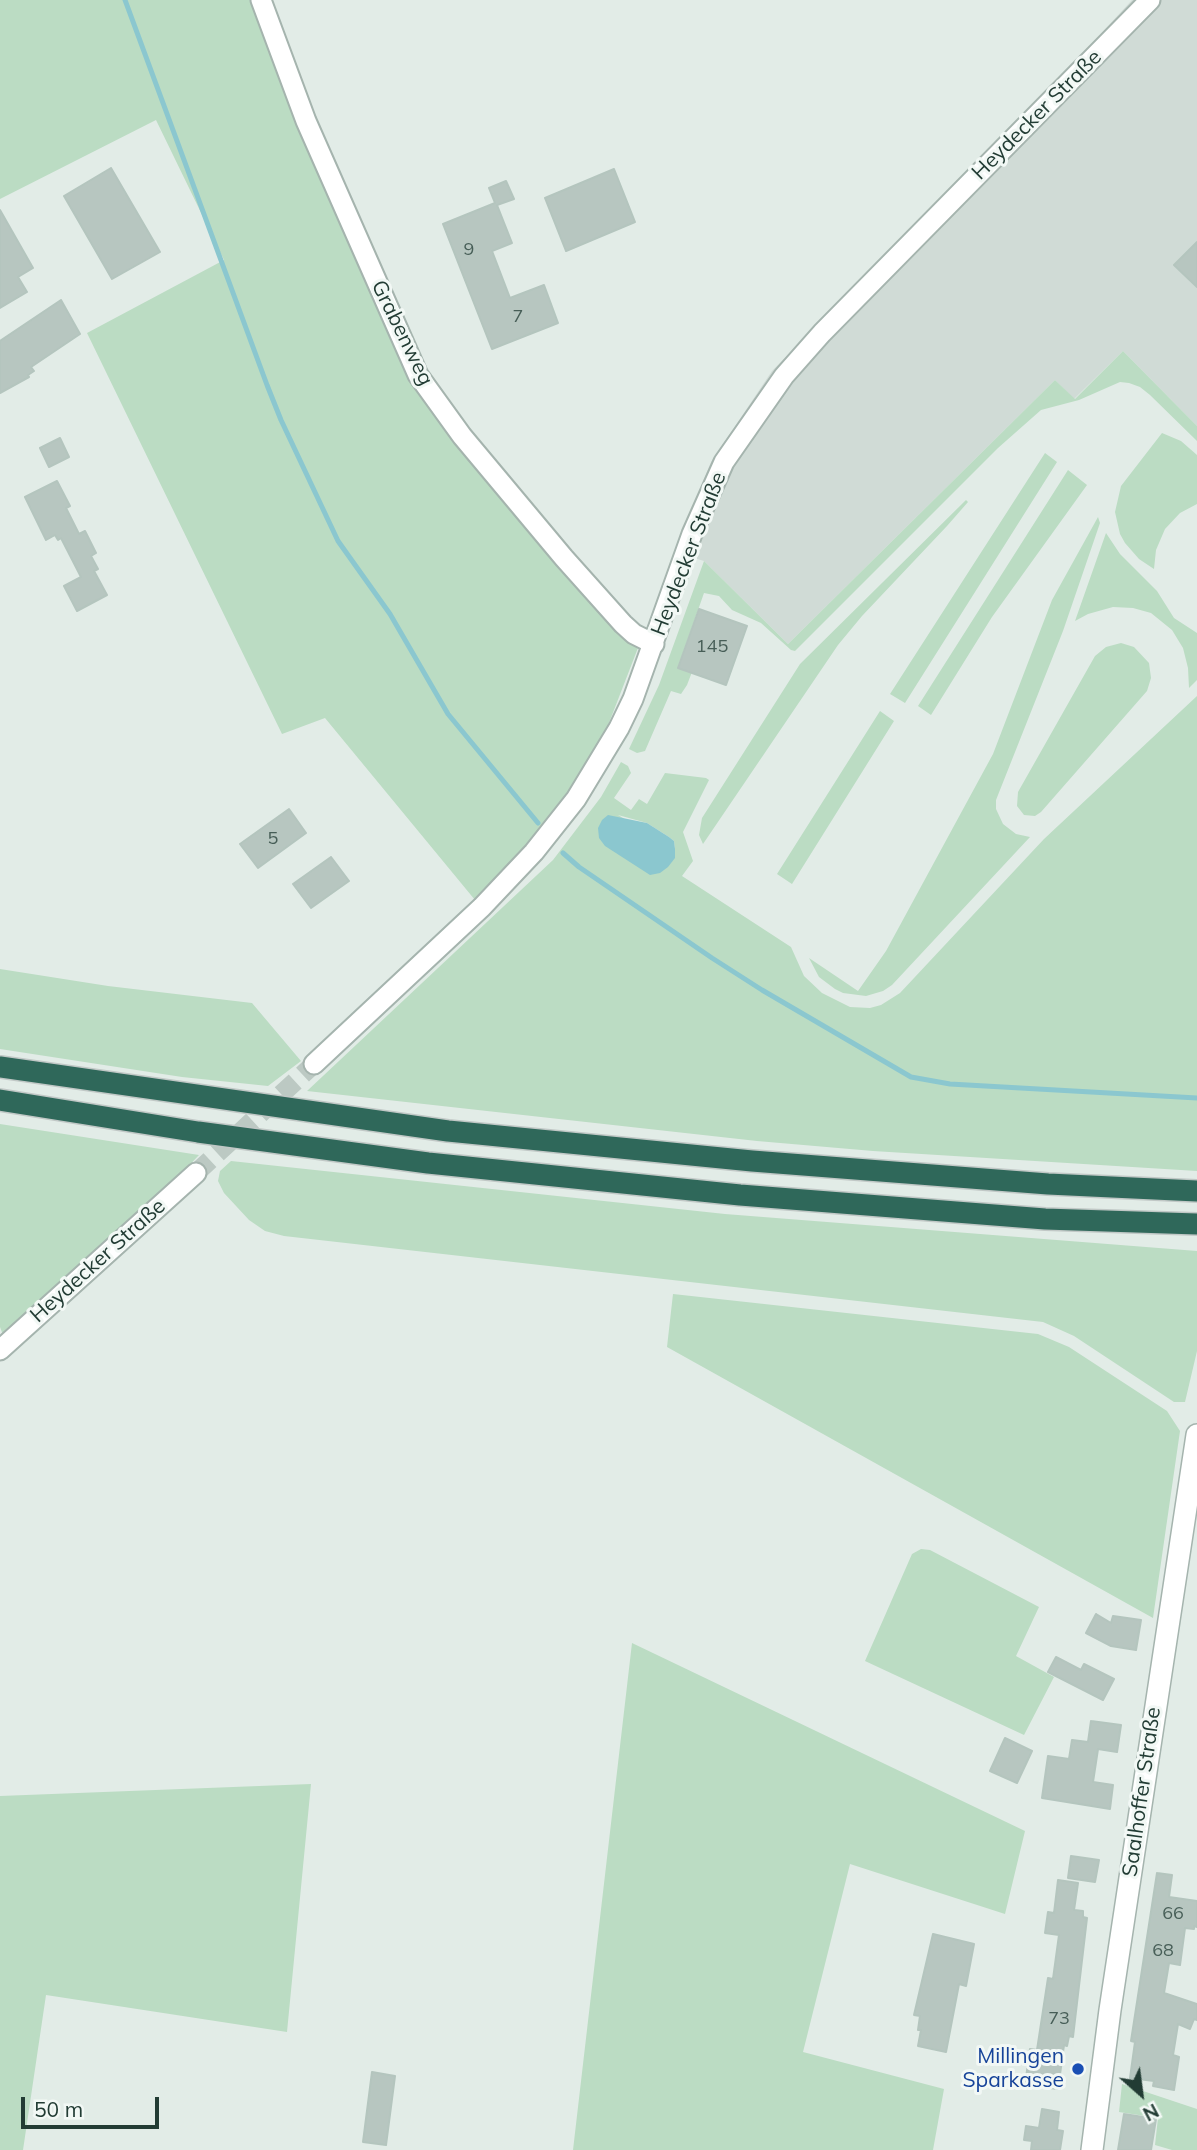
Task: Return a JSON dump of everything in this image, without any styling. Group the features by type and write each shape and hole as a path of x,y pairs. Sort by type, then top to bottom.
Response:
{"highway":[{"path":"0,1067 448,1131 752,1161 1048,1184 1197,1191"},
{"path":"0,1100 198,1132 428,1163 781,1198 1045,1219 1197,1224"}],"street":[{"name":"Grabenweg","path":"261,0 306,121 418,375 462,436 564,558 623,624 634,634 654,644"},
{"name":"Heydecker Straße","path":"314,1064 482,907 556,826 595,771 620,728 654,644 692,534 724,463 784,376 821,333 1150,0"},
{"name":"Heydecker Straße","path":"0,1350 196,1172"},
{"name":"Saalhoffer Straße","path":"1092,2150 1110,2010 1197,1435"}],"shaded area":[{"path":"1132,0 1197,0 1197,426 1123,351 1074,399 1055,380 788,644 704,561 674,552 711,462 772,371 1028,113"}],"green space":[{"path":"0,0 261,0 418,375 643,635 600,746 561,808 475,900 325,718 282,734 87,333 224,260 156,120 0,199"},
{"path":"1123,351 1197,426 1197,441 1150,395 1129,383 1120,382 1079,400 1041,410 998,448 795,651 761,623 732,610 719,596 704,593 678,667 692,672 687,685 681,694 671,691 645,751 637,753 629,749 659,685 704,561 788,644 1055,380 1075,399"},
{"path":"1162,433 1181,441 1197,455 1197,504 1180,513 1165,529 1156,550 1154,569 1139,559 1125,543 1115,512 1121,486"},
{"path":"1045,453 1057,462 905,703 890,694"},
{"path":"1068,470 1087,485 992,617 931,715 918,706"},
{"path":"966,500 968,502 947,526 838,645 703,844 699,835 702,818 800,664"},
{"path":"1098,517 1100,523 1063,631 996,800 996,809 1003,824 1016,834 1030,837 892,985 866,996 843,993 835,989 819,977 809,958 858,991 886,951 993,754 1052,600"},
{"path":"1106,533 1120,554 1157,591 1174,618 1197,633 1197,680 1189,688 1183,648 1172,630 1151,613 1133,608 1113,607 1075,621"},
{"path":"1121,643 1134,647 1149,663 1151,678 1147,691 1041,812 1035,816 1024,815 1017,806 1018,792 1095,656 1106,647"},
{"path":"1197,696 1197,1171 757,1141 307,1091 553,860 601,797 621,762 628,766 631,773 614,798 631,810 639,799 647,804 665,773 709,780 683,832 693,861 682,876 791,947 804,976 822,993 850,1007 870,1008 881,1005 900,993 1044,839","holes":["618,815 647,823 674,841 675,849"]},
{"path":"880,711 894,721 792,884 777,874"},
{"path":"0,969 108,986 252,1003 301,1061 268,1086 182,1077 0,1049"},
{"path":"0,1124 199,1155 167,1189 3,1335 0,1327"},
{"path":"231,1161 725,1214 1197,1251 1197,1351 1185,1402 1174,1402 1074,1336 1043,1322 284,1236 265,1231 249,1220 224,1193 218,1181 220,1171"},
{"path":"673,1294 1038,1334 1069,1347 1167,1411 1180,1431 1153,1618 667,1347"},
{"path":"921,1549 930,1550 1039,1607 1016,1656 1054,1677 1024,1735 865,1661 912,1554"},
{"path":"632,1643 1025,1831 1005,1914 850,1864 803,2052 944,2089 933,2150 573,2150"},
{"path":"311,1784 287,2032 46,1995 23,2150 0,2150 0,1796"},
{"path":"1122,2084 1197,2109 1197,2150 1172,2150 1155,2145 1158,2118 1119,2112"}],"water":[{"path":"608,815 647,823 669,837 674,841 675,858 660,873 650,875 605,846 599,838 598,828"}],"building":[{"path":"111,168 160,252 112,279 64,196"},
{"path":"614,169 635,222 566,251 545,198"},
{"path":"506,181 514,199 497,205 512,243 492,251 510,298 544,285 558,323 492,349 443,224 495,203 489,188"},
{"path":"0,210 33,268 18,277 27,292 0,308"},
{"path":"1197,242 1197,287 1174,265"},
{"path":"61,300 80,334 31,367 34,371 29,377 0,393 0,341"},
{"path":"60,438 69,457 49,467 40,448"},
{"path":"57,481 70,506 66,508 79,534 85,531 96,553 91,556 98,569 94,571 107,595 77,611 64,586 81,577 61,538 58,540 55,535 46,540 25,497"},
{"path":"699,609 747,626 726,685 678,668"},
{"path":"289,809 306,833 258,868 240,844"},
{"path":"331,857 349,881 311,908 293,884"},
{"path":"1096,1614 1111,1623 1113,1616 1141,1620 1136,1650 1111,1646 1086,1633"},
{"path":"1056,1657 1081,1670 1084,1664 1114,1679 1103,1700 1048,1672"},
{"path":"1091,1721 1121,1725 1117,1752 1098,1749 1093,1782 1113,1785 1110,1809 1042,1798 1048,1756 1069,1759 1072,1740 1088,1742"},
{"path":"1005,1738 1032,1751 1017,1783 990,1771"},
{"path":"1071,1856 1099,1860 1095,1882 1068,1878"},
{"path":"1157,1873 1172,1875 1169,1897 1197,1901 1197,1927 1185,1928 1180,1965 1169,1963 1164,1993 1197,2004 1197,2020 1194,2019 1190,2029 1178,2024 1173,2055 1179,2057 1174,2090 1153,2086 1154,2081 1130,2078 1135,2042 1131,2041"},
{"path":"1058,1880 1078,1883 1074,1910 1083,1911 1083,1917 1087,1918 1073,2037 1069,2036 1067,2046 1064,2045 1058,2089 1025,2085 1030,2049 1037,2050 1048,1978 1053,1979 1059,1935 1045,1933 1048,1912 1054,1913"},
{"path":"933,1934 974,1944 966,1986 959,1984 946,2052 918,2046 920,2016 914,2015"},
{"path":"372,2072 395,2076 386,2145 363,2142"},
{"path":"1042,2109 1059,2112 1057,2130 1063,2131 1060,2150 1031,2150 1032,2141 1024,2140 1026,2126 1039,2128"},
{"path":"1124,2114 1156,2119 1151,2150 1118,2150"}],"waterway":[{"path":"125,0 267,385 338,541 390,614 448,714 538,823"},
{"path":"563,853 579,867 712,958 911,1077 950,1084 1197,1098"}],"tunnel":[{"path":"196,1173 314,1064"}],"place":[{"name":"Millingen Sparkasse","path":"1078,2069"}]}
